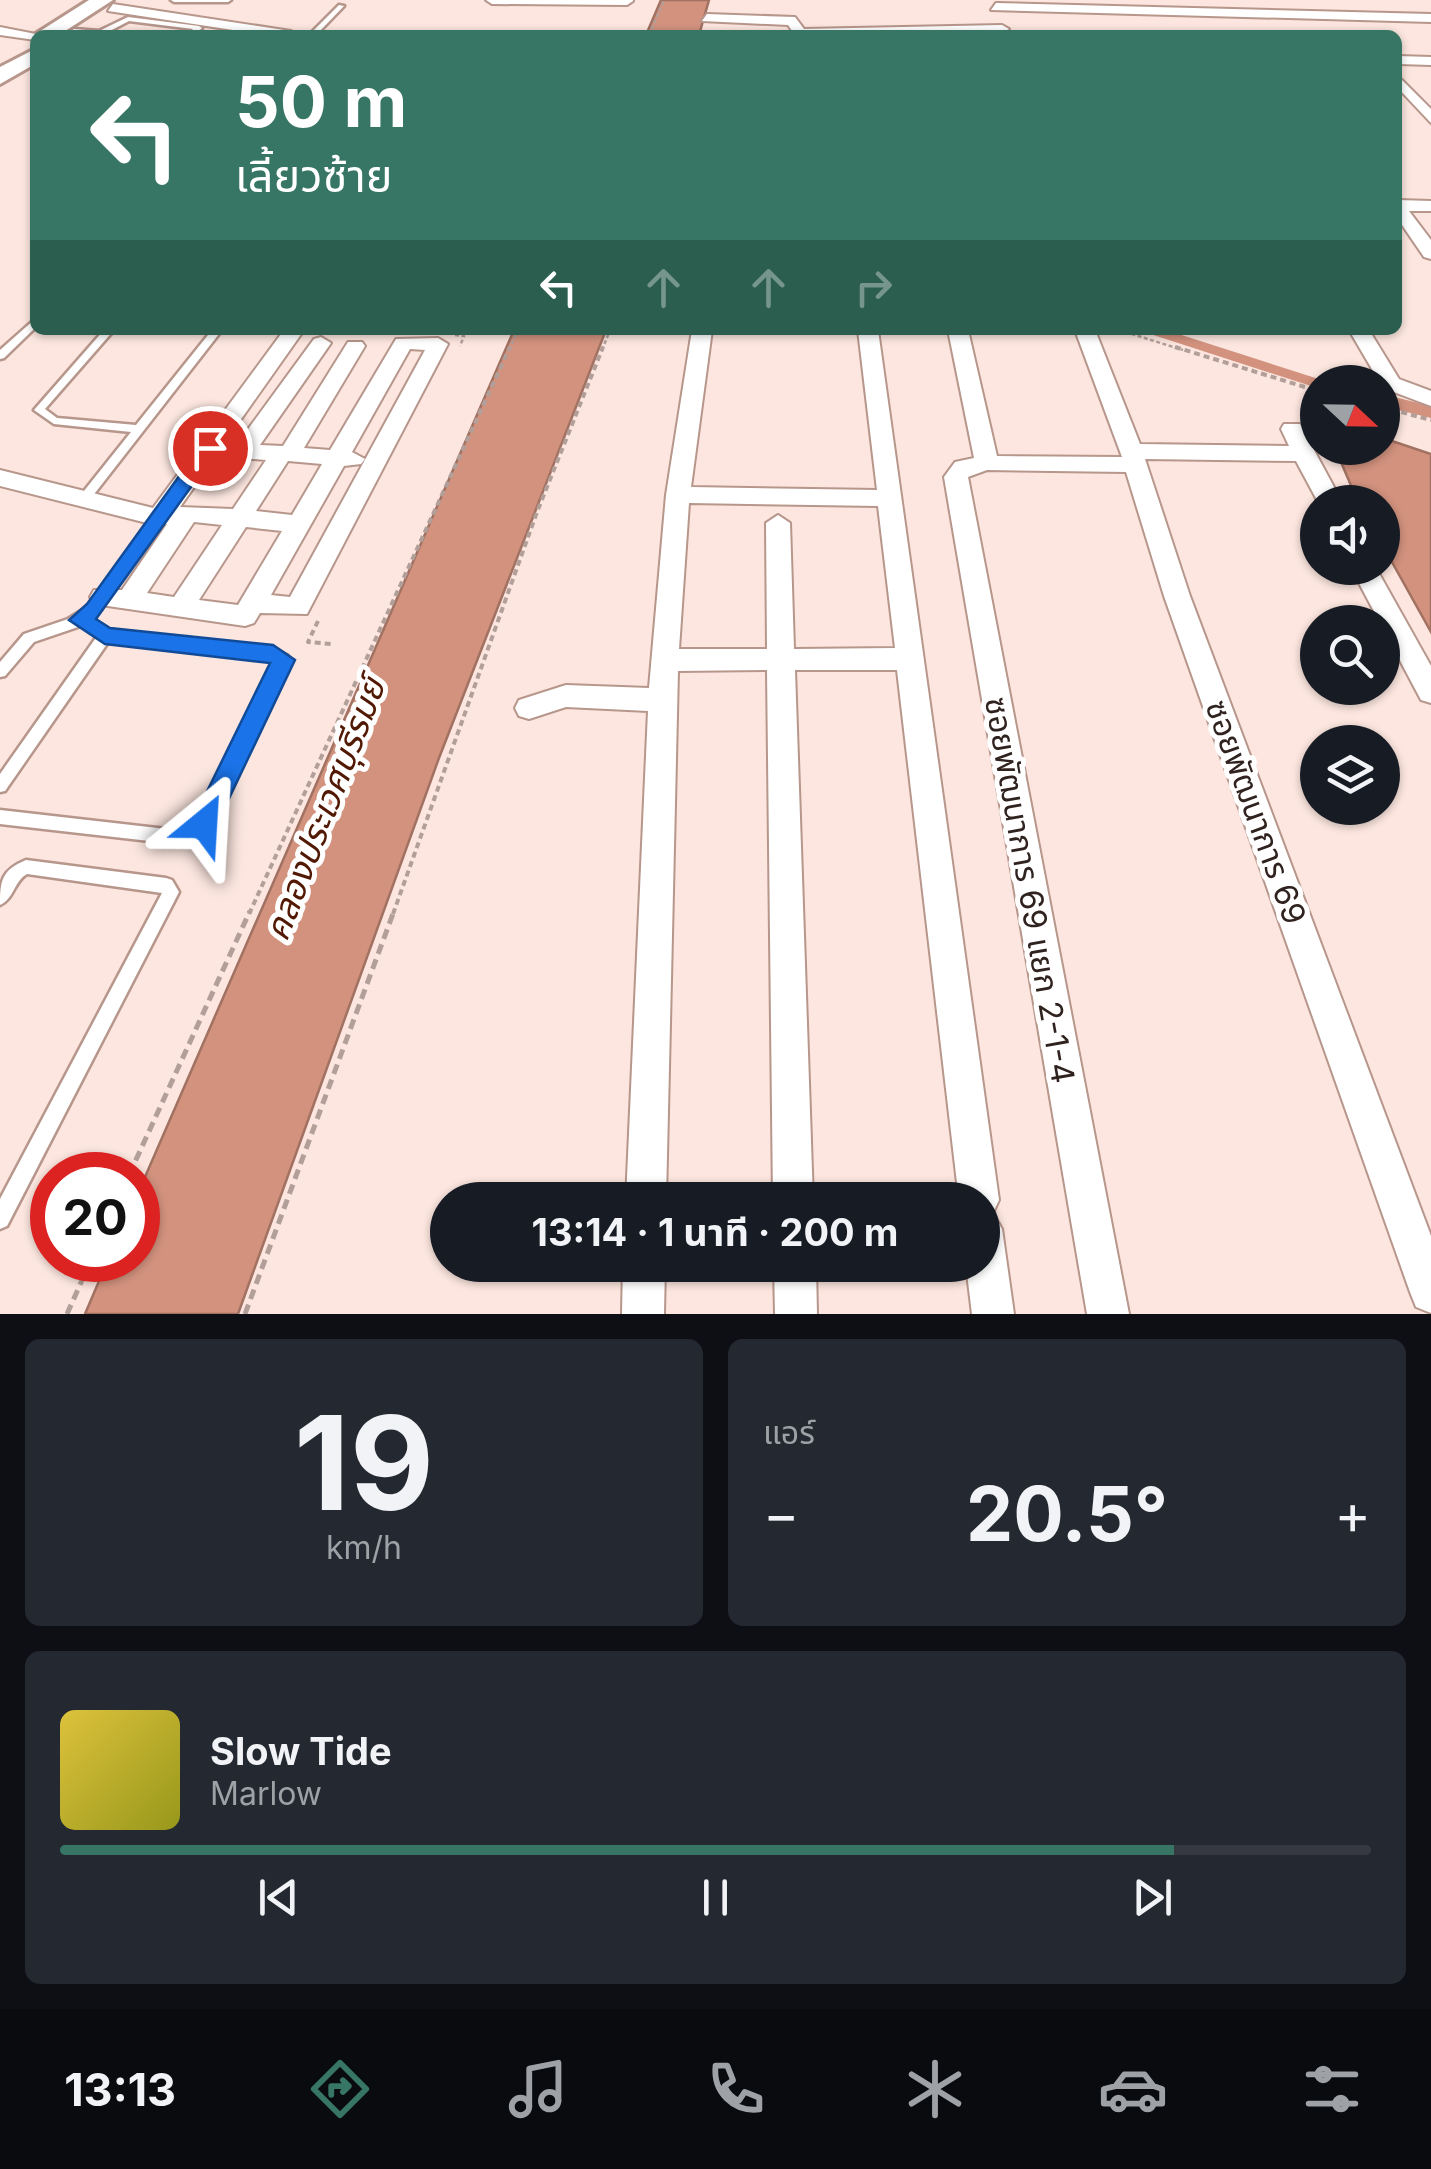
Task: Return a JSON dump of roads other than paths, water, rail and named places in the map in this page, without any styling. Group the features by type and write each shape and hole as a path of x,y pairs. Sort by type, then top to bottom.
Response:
{"main road":[{"path":"75,30 109,5"},
{"path":"55,30 109,5"},
{"path":"0,61 30,41"},
{"path":"0,77 30,58"}],"street":[{"path":"492,0 627,0"},
{"path":"1416,0 1431,16"},
{"path":"1002,30 995,4 1431,16"},
{"path":"109,5 231,30"},
{"path":"1352,15 1366,30"},
{"path":"706,18 795,21 796,30"},
{"path":"838,30 919,24 982,30"},
{"path":"0,31 30,37"},
{"path":"1402,60 1431,61"},
{"path":"1402,85 1431,118"},
{"path":"1402,206 1431,206"},
{"path":"1402,212 1431,252"},
{"path":"0,478 159,518 290,335 320,344 399,350"},
{"path":"647,1182 664,660 678,495 701,335"},
{"path":"869,335 977,1182"},
{"name":"ซอยพัฒนาการ 69 แยก 2-1-4","path":"959,335 975,465 956,477 1108,1314"},
{"path":"1362,335 1391,384 1431,399"},
{"name":"ซอยพัฒนาการ 69","path":"1088,339 1134,458 1177,596 1431,1292"},
{"path":"103,597 245,616 252,603 300,524 403,343 438,344 385,461 298,606 252,603"},
{"path":"244,450 320,344"},
{"path":"181,607 355,346"},
{"path":"1292,429 1300,446"},
{"path":"210,448 385,461"},
{"path":"975,465 1300,454"},
{"path":"678,495 889,498"},
{"path":"130,600 187,513 300,524"},
{"path":"778,523 793,1182"},
{"path":"1373,585 1431,692"},
{"path":"664,660 910,659"},
{"path":"528,708 566,696 662,700"},
{"path":"643,1314 644,1282"},
{"path":"795,1282 796,1314"},
{"path":"989,1282 993,1314"}],"lane":[{"path":"174,0 228,0"},
{"path":"101,30 109,5 199,28 196,30"},
{"path":"317,30 340,6"},
{"path":"0,356 30,327"},
{"path":"104,335 39,410 54,421 139,429"},
{"path":"84,500 213,335"},
{"path":"0,672 29,638 80,620 103,597 159,518"},
{"path":"0,817 176,836 191,833 204,824 284,664 273,653 105,636 80,620"},
{"path":"0,786 105,636"},
{"path":"0,896 16,872 26,867 166,885 171,892 0,1219"}],"water":[{"path":"661,0 709,0 700,30 648,30"},
{"name":"คลองประเวศบุรีรมย์","path":"512,335 604,335 439,758 238,1314 85,1314 99,1282 160,1282 160,1152 156,1152"},
{"path":"1400,444 1431,454 1431,632 1400,576 1400,485 1351,485 1342,465 1400,465"}],"waterway":[{"path":"1163,335 1300,377"},
{"path":"1400,404 1431,412"}]}
